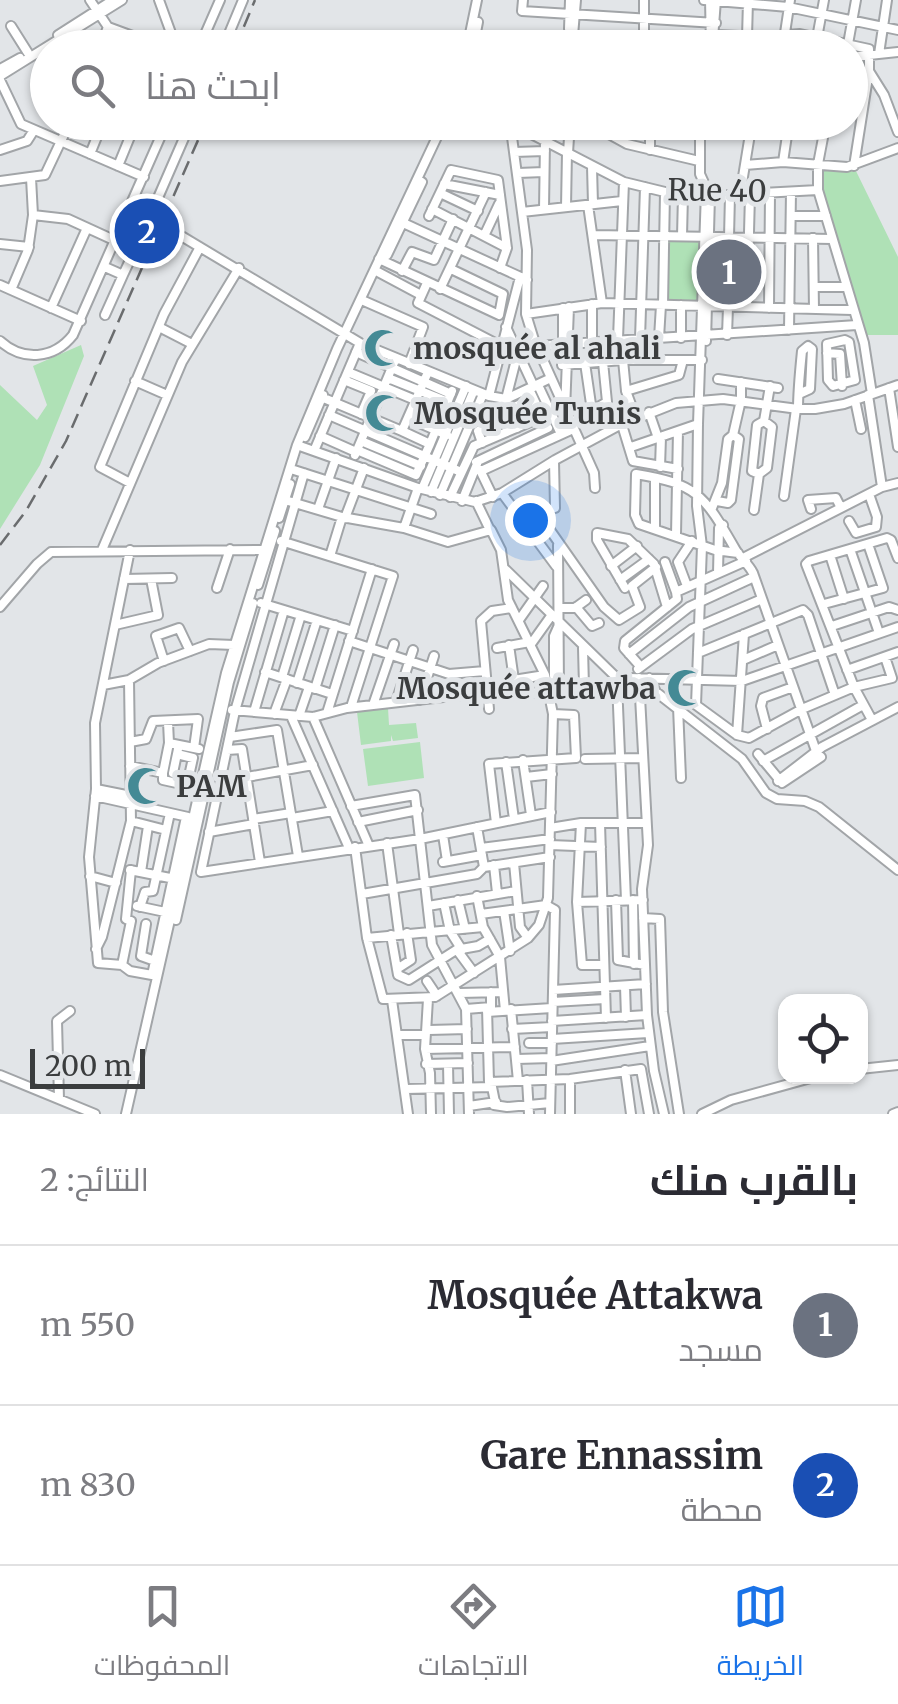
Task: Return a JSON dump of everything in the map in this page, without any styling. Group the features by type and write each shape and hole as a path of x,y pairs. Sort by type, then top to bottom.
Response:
{"street":[{"path":"90,0 112,30"},
{"path":"72,30 113,0"},
{"path":"69,30 122,0"},
{"path":"158,0 170,30"},
{"path":"207,30 220,0"},
{"path":"230,30 243,0"},
{"path":"473,30 479,0"},
{"path":"523,0 522,11 712,23"},
{"path":"572,30 573,0"},
{"path":"644,0 645,30"},
{"path":"712,30 711,0 789,4 898,30"},
{"path":"818,30 824,0"},
{"path":"850,30 856,0"},
{"path":"868,77 887,0"},
{"path":"747,30 748,1"},
{"path":"785,30 789,4"},
{"path":"0,75 28,53 11,26"},
{"path":"868,48 875,54"},
{"path":"868,55 898,52"},
{"path":"0,75 30,56"},
{"path":"869,71 898,132"},
{"path":"0,75 18,120 30,128"},
{"path":"0,150 27,141 30,136"},
{"path":"57,140 144,177"},
{"path":"90,154 96,140"},
{"path":"118,166 129,140"},
{"path":"0,341 23,355 51,352 67,342 81,321 159,140"},
{"path":"157,200 183,140"},
{"path":"128,1114 207,750 299,446 346,335 439,140"},
{"path":"404,528 412,508 429,491 450,436 501,346 520,294 527,250 512,140"},
{"name":"Rue 40","path":"536,140 624,182 665,192 740,195 818,190"},
{"path":"568,206 569,140"},
{"path":"621,140 699,161"},
{"path":"650,140 650,150"},
{"path":"700,140 707,236 698,399 697,494 702,546 695,709 737,735 751,738 802,709 854,687 892,678 889,655 850,549"},
{"path":"729,237 749,140"},
{"path":"783,162 786,140"},
{"path":"823,140 818,190 864,343 882,486"},
{"path":"854,166 858,140"},
{"path":"0,180 48,173 62,142"},
{"path":"514,152 545,146 544,209"},
{"path":"744,164 854,166 898,148"},
{"path":"592,167 590,204 597,304 592,341"},
{"path":"500,268 508,248 498,180 451,170 430,212 508,248"},
{"path":"518,172 544,172"},
{"path":"11,290 29,247 33,215 31,178"},
{"path":"618,339 624,182"},
{"path":"442,189 460,187 500,199"},
{"path":"454,200 460,187"},
{"path":"640,339 645,187"},
{"path":"442,189 473,209"},
{"path":"440,289 469,229 481,192"},
{"path":"652,383 662,305 665,192"},
{"path":"769,308 770,192"},
{"path":"789,330 791,192"},
{"path":"682,236 683,195"},
{"path":"740,195 749,237 746,307"},
{"path":"484,236 500,199"},
{"path":"522,212 622,201"},
{"path":"33,215 59,217 116,241"},
{"path":"792,216 826,216"},
{"path":"454,220 418,303 517,351 535,343 704,337 858,325"},
{"path":"400,222 523,278"},
{"path":"51,308 87,228"},
{"path":"174,231 360,342 370,392 348,408"},
{"path":"105,315 138,243 134,233"},
{"path":"593,234 832,239"},
{"path":"814,238 814,309"},
{"path":"0,244 29,247"},
{"path":"130,483 100,466 159,327 200,247"},
{"path":"402,271 411,252 434,260"},
{"path":"381,260 428,278 440,289 498,316 503,294 451,269"},
{"path":"346,335 381,260"},
{"path":"105,267 123,275"},
{"path":"102,550 167,395 192,344 239,268"},
{"path":"378,272 421,295"},
{"path":"456,296 465,276"},
{"path":"0,285 81,321"},
{"path":"479,307 488,287"},
{"path":"814,287 845,287"},
{"path":"96,288 114,295"},
{"path":"520,294 535,343 594,472 595,488"},
{"path":"364,302 423,327 409,364"},
{"path":"526,314 620,303 852,310"},
{"path":"681,305 681,338"},
{"path":"727,335 728,307"},
{"path":"561,401 566,308"},
{"path":"159,327 192,344"},
{"path":"506,327 556,437"},
{"path":"299,446 429,491 476,502 497,495 649,412 698,399 739,402 766,410 797,409 843,394 856,377 850,342 845,340 829,342 829,384 843,394 855,400 894,387 898,447"},
{"path":"360,342 369,372 371,418"},
{"path":"784,496 802,351 808,346 812,349 810,389 799,394"},
{"path":"517,351 506,400 520,454"},
{"path":"827,352 840,354 843,394"},
{"path":"564,365 682,360 702,355"},
{"path":"623,360 626,391 636,418"},
{"path":"626,391 680,374 682,360"},
{"path":"314,450 344,444 439,466 477,467 520,454 556,437 607,402 603,362"},
{"path":"352,464 344,444 348,408 369,372 409,364 506,400 534,390"},
{"path":"585,364 592,411"},
{"path":"564,365 565,411"},
{"path":"369,372 447,403 474,390"},
{"path":"369,372 447,403"},
{"path":"402,432 428,372"},
{"path":"462,501 477,467 478,431 511,412 551,378"},
{"path":"718,379 771,387 766,410 757,424 750,464 752,471 759,474"},
{"path":"135,381 167,395"},
{"path":"631,473 677,482 712,503 729,503 739,439 733,434 739,382"},
{"path":"429,491 450,436 474,390"},
{"path":"534,390 542,417 556,437"},
{"path":"319,396 430,444 439,466"},
{"path":"855,400 861,428"},
{"path":"447,403 450,436"},
{"path":"754,510 759,474 767,468 772,427 766,410"},
{"path":"649,412 659,438 660,467"},
{"path":"429,491 439,466 542,417"},
{"path":"347,423 371,418"},
{"path":"408,418 476,447"},
{"path":"344,444 347,423"},
{"path":"344,444 347,423"},
{"path":"347,423 391,453"},
{"path":"622,424 631,447 635,518 639,524 742,558"},
{"path":"631,447 698,424"},
{"path":"477,467 548,428"},
{"path":"676,536 678,431"},
{"path":"430,444 450,436"},
{"path":"251,549 270,538 299,446"},
{"path":"384,498 391,453"},
{"path":"318,509 336,458"},
{"path":"632,459 678,469"},
{"path":"518,518 556,506 554,461"},
{"path":"477,467 560,568"},
{"path":"330,556 364,468"},
{"path":"294,470 432,514"},
{"path":"201,872 234,710 304,474"},
{"path":"610,566 651,528 654,478"},
{"path":"676,592 718,574 882,486 898,483"},
{"path":"849,520 856,533 876,527 877,517 869,494"},
{"path":"811,510 808,500 832,496 841,508"},
{"path":"285,500 448,542 490,530"},
{"path":"476,502 497,539 507,598 555,690"},
{"path":"700,518 712,503"},
{"path":"712,503 754,577 818,754"},
{"path":"538,514 605,608 620,620 639,608 632,586 656,562"},
{"path":"718,574 723,524"},
{"path":"639,964 619,962 617,946 616,916 647,866 640,666 624,643 678,599 656,562 635,544 612,534 597,533 610,566 623,584 656,562"},
{"path":"270,538 393,577 347,708"},
{"path":"872,720 854,687 806,566 809,560 888,538 897,557 875,563"},
{"path":"458,989 474,972 528,938 546,905 559,608 558,542"},
{"path":"687,586 678,562 692,542"},
{"path":"824,604 883,588 868,544"},
{"path":"0,608 46,555 102,550 267,550"},
{"path":"130,550 96,723 90,876 98,963 122,964 130,971 152,976 162,928 172,910"},
{"path":"218,588 230,550"},
{"path":"180,877 178,850 193,816 234,645 267,550"},
{"path":"560,568 567,555"},
{"path":"830,555 844,599"},
{"path":"656,562 667,607"},
{"path":"326,713 372,569"},
{"path":"504,569 618,681 629,900 638,917 639,964 646,984 648,1033 664,1114"},
{"path":"629,654 701,601 754,577"},
{"path":"115,625 158,615 151,578"},
{"path":"124,579 172,578"},
{"path":"518,620 543,586"},
{"path":"732,587 741,609"},
{"path":"640,666 700,626 762,599"},
{"path":"254,600 352,631"},
{"path":"559,608 576,607 586,600"},
{"path":"832,626 892,606 898,610"},
{"path":"576,607 592,626 599,623"},
{"path":"489,709 481,621 492,611 512,608"},
{"path":"254,712 284,610"},
{"path":"698,653 804,611 835,696"},
{"path":"274,714 301,614"},
{"path":"520,656 532,646 551,616"},
{"path":"297,682 318,620"},
{"path":"646,624 666,646"},
{"path":"295,716 312,688 335,626"},
{"path":"545,674 507,681 510,696 641,678 742,680 898,627"},
{"path":"164,660 156,636 179,628 190,651"},
{"path":"737,735 744,634"},
{"path":"349,641 450,674 485,671"},
{"path":"103,684 130,680 164,660 216,642 234,645"},
{"path":"292,643 326,654"},
{"path":"373,705 394,644"},
{"path":"743,660 778,645"},
{"path":"509,646 507,662 514,680"},
{"path":"497,648 532,646"},
{"path":"584,648 584,688"},
{"path":"396,702 413,650"},
{"path":"847,670 889,655"},
{"path":"420,700 434,656"},
{"path":"601,664 602,686"},
{"path":"265,672 332,696 347,708"},
{"path":"442,697 450,674"},
{"path":"641,678 740,756 766,793 776,799 800,800 820,807 898,870"},
{"path":"96,949 131,821 130,680"},
{"path":"767,729 763,698 793,687"},
{"path":"220,709 313,717 347,708 487,692"},
{"path":"862,705 761,758 778,781 898,707"},
{"path":"678,707 681,778"},
{"path":"496,822 489,764 576,757 574,715 553,714"},
{"path":"295,716 313,766 352,847 380,996 392,1000 433,997 458,989 503,992"},
{"path":"313,717 369,846"},
{"path":"130,742 146,739 153,721 198,720 194,748"},
{"path":"168,722 166,739 193,758 188,781"},
{"path":"230,736 277,730 298,856"},
{"path":"175,748 207,750"},
{"path":"175,748 163,780 188,781 199,788"},
{"path":"227,750 242,748 260,862"},
{"path":"585,758 643,758"},
{"path":"523,760 531,815"},
{"path":"506,762 514,819"},
{"path":"130,766 166,773"},
{"path":"218,792 313,766"},
{"path":"526,777 552,774"},
{"path":"528,794 551,792"},
{"path":"96,793 193,816"},
{"path":"351,806 415,794 432,945 466,1008 469,1110 509,1104 529,1109 550,1103"},
{"path":"210,832 254,821 333,810"},
{"path":"358,822 418,810"},
{"path":"120,868 180,877 420,839 551,812"},
{"path":"140,907 145,892 153,891 170,813"},
{"path":"131,821 166,830"},
{"path":"550,828 581,823 646,824"},
{"path":"581,823 577,902 583,966 603,965"},
{"path":"600,823 605,987 601,1036"},
{"path":"148,826 146,849 136,871 126,919 162,928"},
{"path":"477,827 497,893"},
{"path":"443,834 446,880"},
{"path":"422,860 550,842 600,847"},
{"path":"126,844 146,849"},
{"path":"386,844 399,934 400,977 411,979 440,960 490,939"},
{"path":"162,847 178,850"},
{"path":"362,894 476,874 489,866 550,858"},
{"path":"514,863 521,929 528,938"},
{"path":"90,876 116,882"},
{"path":"496,881 515,878"},
{"path":"428,906 516,890"},
{"path":"477,896 483,927 500,957 503,992 529,1109"},
{"path":"458,900 465,929"},
{"path":"577,902 629,900"},
{"path":"444,903 450,931 474,972"},
{"path":"127,904 172,910"},
{"path":"481,914 546,905 555,910 551,1004"},
{"path":"504,911 510,951"},
{"path":"616,916 660,919 663,1011 679,1114"},
{"path":"638,917 634,931 639,946"},
{"path":"122,964 131,920"},
{"path":"555,922 578,921"},
{"path":"146,924 141,956 155,960"},
{"path":"368,938 483,927"},
{"path":"617,931 634,931"},
{"path":"397,969 411,960 399,934"},
{"path":"617,946 639,946"},
{"path":"550,1114 550,954 554,950"},
{"path":"392,1000 408,1111 430,1110 430,1072 425,1049 433,997 427,981"},
{"path":"553,990 646,984"},
{"path":"625,986 626,1017"},
{"path":"487,1010 491,1008 491,992"},
{"path":"466,1008 508,1010 605,998"},
{"path":"487,1010 489,1084 493,1087 494,1107"},
{"path":"59,1099 57,1021 70,1011"},
{"path":"512,1029 663,1011"},
{"path":"398,1036 467,1028"},
{"path":"528,1028 529,1046 648,1033"},
{"path":"517,1059 551,1060 650,1046"},
{"path":"425,1049 515,1047"},
{"path":"426,1064 468,1063"},
{"path":"448,1064 449,1114"},
{"path":"868,1068 898,1066"},
{"path":"406,1089 468,1088 522,1080 570,1079 625,1070 642,1069 649,1110 630,1111 625,1070"},
{"path":"0,1075 95,1114"},
{"path":"570,1079 570,1114"},
{"path":"702,1114 731,1100 789,1084"}],"green space":[{"path":"821,166 855,169 898,257 898,335 863,335 821,185"},
{"path":"667,240 702,241 699,302 666,301"},
{"path":"81,345 84,356 40,465 0,529 0,385 37,420 47,405 33,366"},
{"path":"388,708 389,725 416,723 418,738 393,741 391,735 391,741 361,745 357,712"},
{"path":"420,742 424,778 368,786 363,749"}],"railway":[{"path":"242,30 255,0"},
{"path":"0,545 26,511 66,441 198,140"}],"place":[{"name":"Gare Ennassim","path":"147,231"},
{"name":"Mosquée Attakwa","path":"729,272"},
{"name":"mosquée al ahali","path":"383,348"},
{"name":"Mosquée Tunis","path":"384,413"},
{"name":"Mosquée attawba","path":"686,688"},
{"name":"PAM","path":"146,786"}]}
